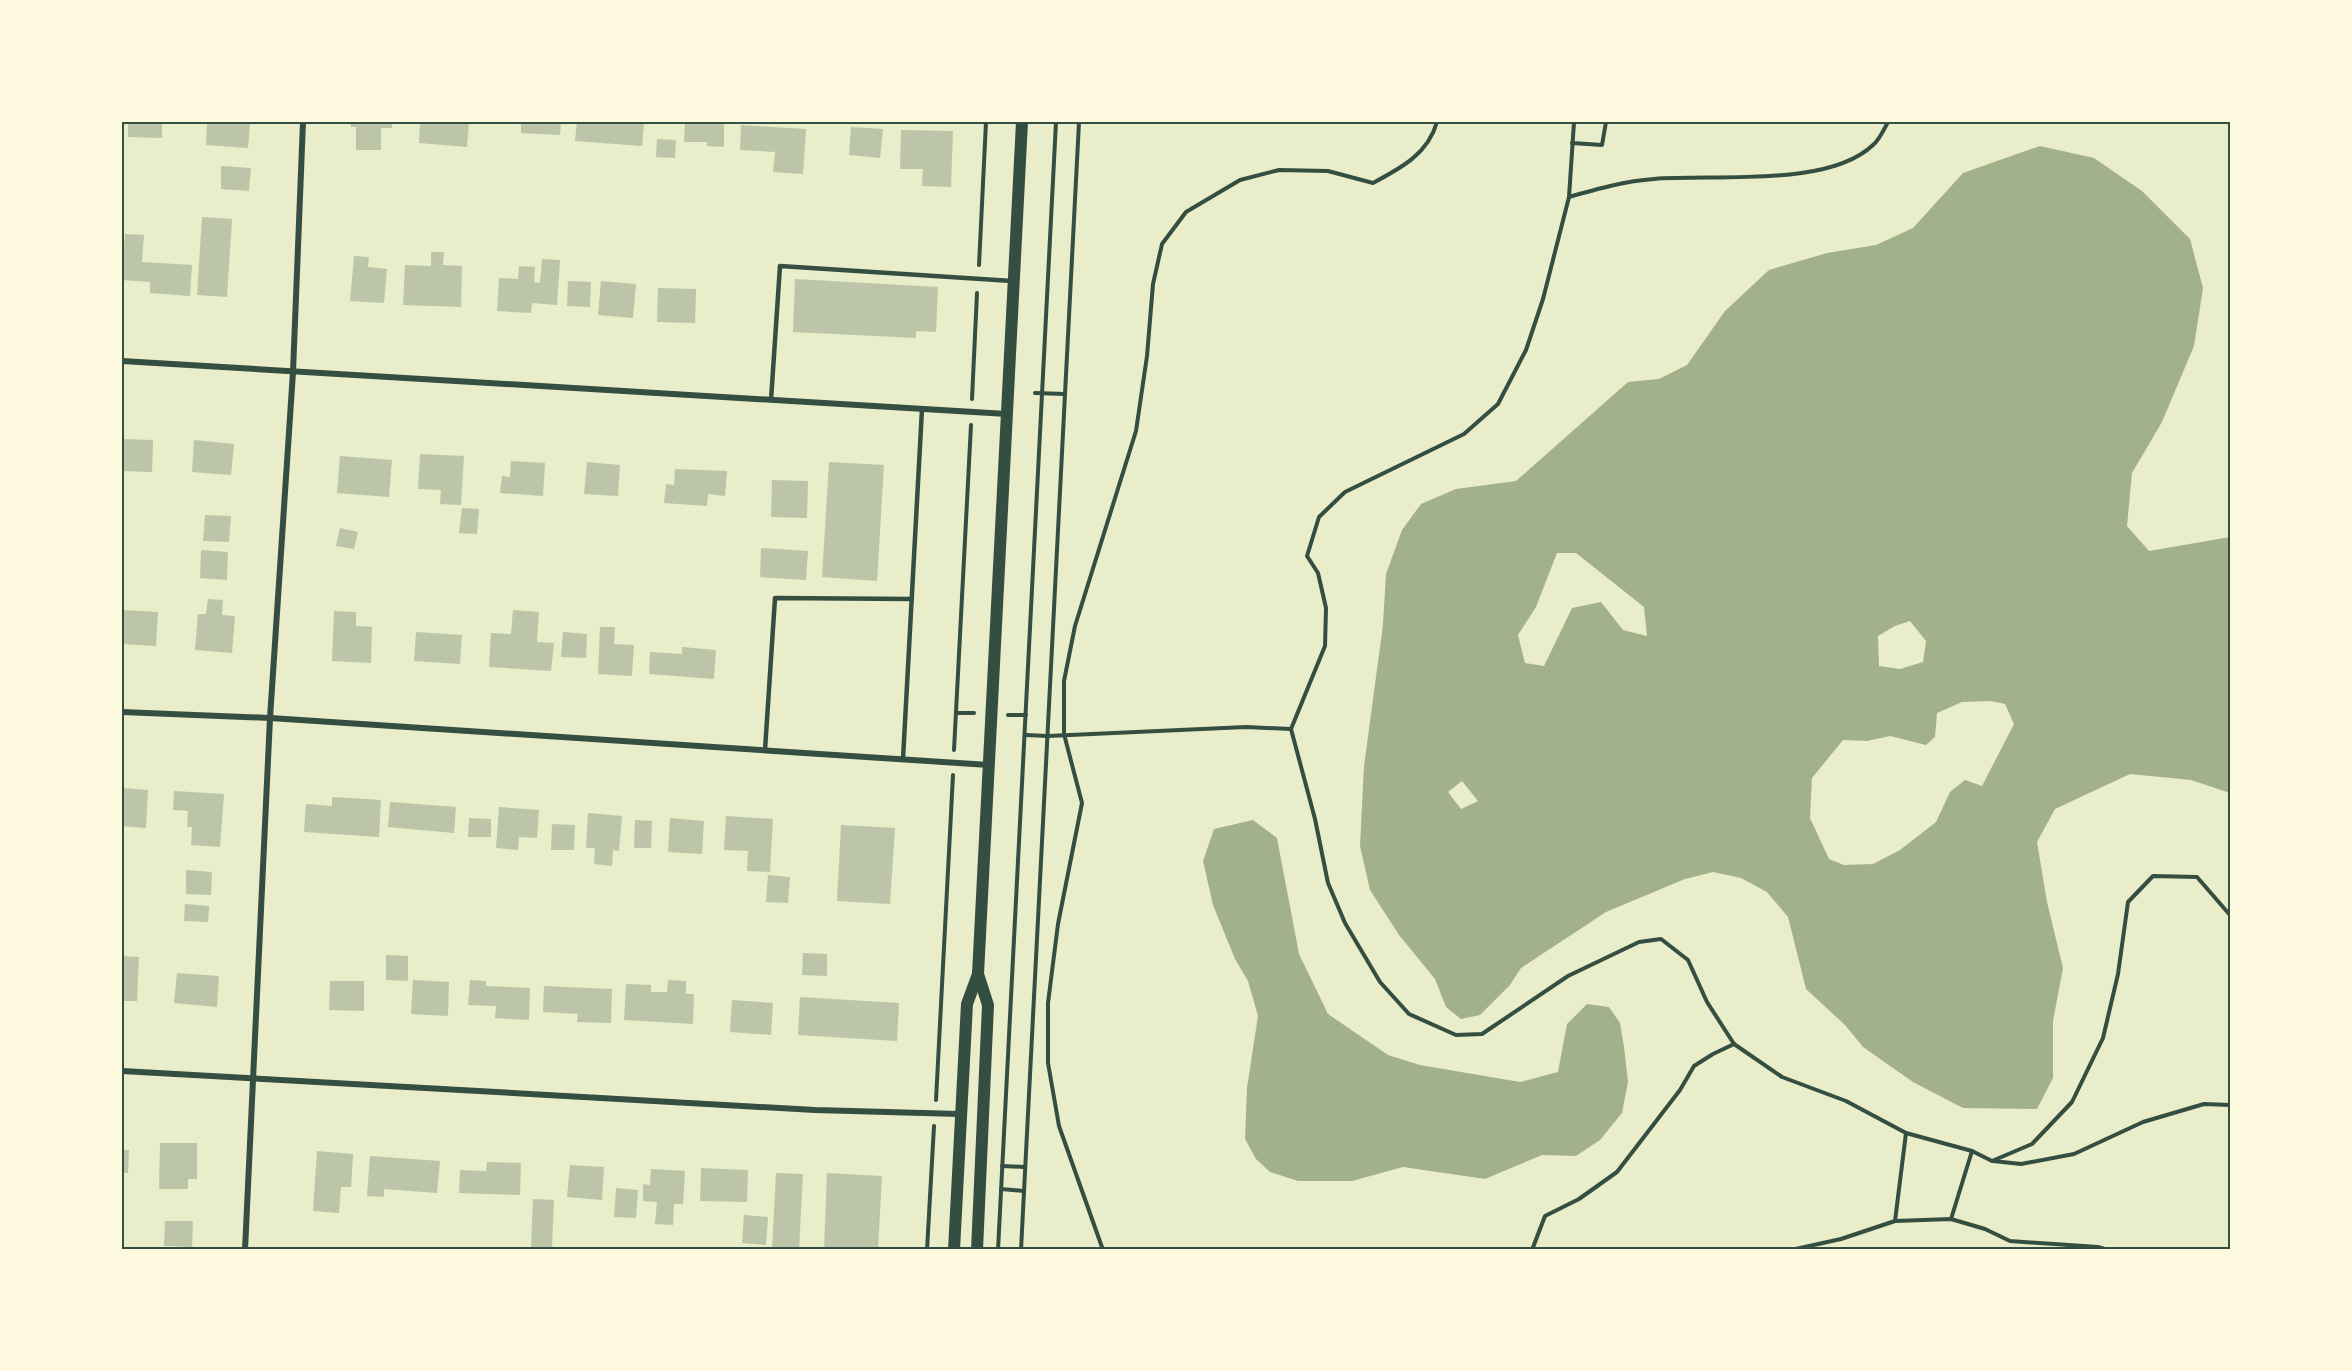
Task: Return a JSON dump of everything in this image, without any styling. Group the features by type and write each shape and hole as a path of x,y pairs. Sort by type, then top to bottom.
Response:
{"main road":[{"path":"954,1250 959,1114 967,1004 978,974 1022,122"},
{"path":"977,1250 988,1005 978,974"}],"street":[{"path":"245,1250 255,1078 270,718 293,372 303,122"},
{"path":"122,361 1008,414"},
{"path":"122,712 270,718 989,765"},
{"path":"122,1071 791,1108 959,1114"}],"lane":[{"path":"771,400 780,266 1014,281"},
{"path":"903,759 922,409"},
{"path":"765,750 775,598 912,599"}],"path":[{"path":"927,1250 986,122"},
{"path":"998,1250 1056,122"},
{"path":"1021,1250 1079,122"},
{"path":"1103,1250 1059,1126 1048,1063 1048,1003 1058,924 1082,802 1064,734 1064,681 1074,627 1136,431 1147,356 1153,284 1162,244 1186,212 1240,180 1279,170 1308,170 1328,171 1373,183 1409,164 1434,133 1437,122"},
{"path":"1574,122 1569,197 1543,299 1526,350 1498,404 1464,434 1344,492 1319,517 1307,556 1318,573 1326,608 1325,646 1291,729 1315,819 1328,884 1345,923 1380,982 1409,1014 1456,1035 1482,1034 1568,976 1639,942 1662,939 1688,960 1707,1002 1734,1044 1782,1077 1846,1101 1906,1133 1972,1151 1992,1161 2021,1164 2074,1154 2143,1122 2204,1104 2230,1105"},
{"path":"1572,143 1602,145 1606,122"},
{"path":"1569,197 1619,183 1655,179 1809,172 1852,160 1875,144 1888,122"},
{"path":"1035,393 1065,394"},
{"path":"1024,735 1048,736 1246,727 1291,729"},
{"path":"1992,1161 2032,1144 2072,1102 2103,1038 2118,974 2128,902 2153,876 2197,877 2230,915"},
{"path":"1532,1250 1545,1216 1579,1199 1617,1172 1680,1090 1694,1066 1734,1044"},
{"path":"1895,1221 1906,1133"},
{"path":"1951,1219 1972,1151"},
{"path":"990,1189 1024,1191"},
{"path":"1791,1250 1841,1239 1895,1221 1951,1219 1985,1229 2010,1241 2097,1247 2108,1250"}],"shaded area":[{"path":"2040,146 2094,158 2142,191 2190,239 2203,288 2194,346 2162,422 2132,473 2127,526 2149,551 2230,537 2230,793 2191,780 2130,774 2055,809 2037,842 2047,902 2063,968 2053,1021 2053,1078 2037,1109 1963,1108 1913,1082 1863,1047 1845,1025 1806,989 1788,917 1767,892 1741,878 1713,872 1685,879 1606,912 1521,968 1510,985 1480,1015 1461,1019 1446,1007 1435,979 1399,935 1370,890 1360,846 1364,766 1383,625 1386,574 1402,530 1421,504 1456,489 1516,481 1628,382 1659,379 1687,365 1725,311 1769,270 1827,253 1876,245 1913,228 1963,173","holes":["1557,553 1576,553 1644,607 1647,636 1623,630 1601,602 1572,608 1544,666 1525,663 1518,635 1536,607","1910,621 1926,641 1923,662 1900,669 1879,666 1878,636 1895,626","1991,701 2005,704 2014,724 1982,786 1965,780 1950,792 1936,822 1900,850 1873,864 1844,865 1829,859 1810,818 1812,778 1843,740 1867,741 1890,736 1926,745 1935,737 1937,713 1962,702","1462,781 1478,801 1461,809 1448,792"]},
{"path":"1253,820 1277,838 1299,954 1328,1014 1388,1055 1420,1065 1520,1082 1558,1072 1567,1024 1587,1004 1609,1007 1620,1023 1628,1082 1622,1113 1600,1140 1576,1156 1542,1155 1485,1179 1403,1167 1352,1181 1298,1181 1270,1172 1256,1159 1245,1139 1247,1088 1258,1016 1248,981 1235,959 1213,905 1203,861 1214,829"}],"building":[{"path":"128,122 162,122 162,138 128,137"},
{"path":"207,122 250,122 248,148 206,145"},
{"path":"351,122 392,122 392,128 381,128 381,150 356,150 356,127 351,127"},
{"path":"420,122 469,122 467,147 419,143"},
{"path":"521,122 561,122 560,135 521,133"},
{"path":"577,122 644,122 642,146 575,141"},
{"path":"685,122 724,122 724,147 707,146 707,142 684,142"},
{"path":"741,125 806,129 803,174 773,172 775,152 740,150"},
{"path":"851,127 883,129 880,158 849,155"},
{"path":"901,130 953,131 951,187 922,186 923,169 900,169"},
{"path":"657,139 676,140 675,158 656,157"},
{"path":"221,166 251,168 249,191 221,189"},
{"path":"202,217 232,219 227,297 197,295"},
{"path":"125,234 144,235 142,262 192,265 190,296 150,293 150,282 122,280"},
{"path":"431,252 444,252 443,265 462,266 461,307 403,305 405,265 431,266"},
{"path":"354,256 369,257 368,267 387,269 384,303 350,301"},
{"path":"542,259 560,260 557,305 532,303 531,313 497,311 499,278 518,279 519,266 535,267 534,282 540,283"},
{"path":"795,279 938,287 936,332 916,331 916,338 793,332"},
{"path":"568,281 591,282 590,307 567,306"},
{"path":"601,281 636,284 633,318 598,315"},
{"path":"658,288 696,289 695,323 657,322"},
{"path":"122,439 153,440 152,472 122,471"},
{"path":"194,440 234,444 231,475 192,472"},
{"path":"420,454 464,456 461,505 440,504 441,490 418,489"},
{"path":"340,456 392,460 389,497 337,493"},
{"path":"511,461 545,463 543,496 500,493 502,476 510,477"},
{"path":"587,462 620,465 618,496 584,494"},
{"path":"829,462 884,465 877,581 822,577"},
{"path":"675,469 727,471 725,496 708,494 707,506 664,503 666,484 674,485"},
{"path":"772,480 808,481 807,518 771,517"},
{"path":"462,508 479,509 477,534 459,533"},
{"path":"205,515 231,516 229,542 203,541"},
{"path":"340,528 358,532 354,549 336,546"},
{"path":"761,548 808,551 806,580 760,577"},
{"path":"201,550 228,552 227,580 200,578"},
{"path":"208,599 223,600 222,615 235,616 232,653 195,650 198,614 206,614"},
{"path":"122,610 158,612 156,646 122,644"},
{"path":"513,610 539,612 537,642 554,643 551,671 489,667 491,633 511,634"},
{"path":"334,611 356,612 356,626 372,627 371,663 332,661"},
{"path":"600,627 615,627 614,644 634,645 632,676 598,674"},
{"path":"416,632 462,635 460,664 414,661"},
{"path":"563,632 587,634 586,658 561,657"},
{"path":"682,647 716,650 714,679 649,674 650,652 682,654"},
{"path":"122,788 148,790 146,828 122,826"},
{"path":"174,791 224,794 220,847 191,845 192,827 187,827 188,811 173,810"},
{"path":"332,797 381,800 379,837 304,832 306,804 332,806"},
{"path":"390,802 456,807 454,833 388,827"},
{"path":"499,807 539,810 537,838 519,837 518,850 496,848"},
{"path":"588,813 622,816 619,851 613,850 612,866 594,864 595,848 586,848"},
{"path":"726,816 773,819 770,872 747,871 748,851 724,850"},
{"path":"469,818 491,819 491,837 468,837"},
{"path":"670,818 704,821 702,854 668,852"},
{"path":"635,820 652,821 651,848 634,848"},
{"path":"552,824 575,825 574,850 551,850"},
{"path":"841,825 895,828 890,904 837,901"},
{"path":"186,870 212,872 211,895 186,894"},
{"path":"768,875 790,877 788,903 766,902"},
{"path":"185,904 209,906 208,922 184,921"},
{"path":"803,953 827,954 827,976 802,975"},
{"path":"386,955 408,956 408,981 386,980"},
{"path":"122,956 139,957 137,1001 122,1001"},
{"path":"177,973 219,976 217,1007 174,1003"},
{"path":"413,980 449,982 448,1016 411,1014"},
{"path":"470,980 486,981 486,986 530,988 529,1020 495,1018 496,1006 468,1005"},
{"path":"668,980 686,981 686,994 694,994 693,1024 624,1020 626,984 651,985 651,992 667,992"},
{"path":"330,981 364,981 364,1011 329,1010"},
{"path":"544,986 612,989 611,1023 577,1022 578,1014 543,1012"},
{"path":"800,997 899,1003 897,1041 798,1035"},
{"path":"732,1000 773,1003 771,1035 730,1032"},
{"path":"160,1143 197,1143 197,1179 188,1179 188,1189 159,1189"},
{"path":"122,1150 129,1150 128,1173 122,1173"},
{"path":"317,1151 353,1154 351,1187 341,1187 339,1213 313,1211"},
{"path":"370,1156 440,1161 437,1193 384,1189 384,1197 367,1196"},
{"path":"487,1162 521,1163 520,1195 459,1193 460,1170 486,1171"},
{"path":"570,1165 604,1167 602,1200 567,1197"},
{"path":"701,1168 748,1170 747,1202 700,1201"},
{"path":"651,1169 685,1171 683,1204 674,1204 673,1225 655,1224 657,1202 643,1201 643,1184 650,1185"},
{"path":"776,1173 803,1174 799,1250 772,1250"},
{"path":"827,1173 882,1176 878,1250 824,1250"},
{"path":"616,1188 638,1190 636,1218 614,1217"},
{"path":"533,1199 554,1200 552,1248 531,1247"},
{"path":"744,1215 768,1217 766,1245 742,1243"},
{"path":"165,1221 193,1221 192,1247 164,1246"}]}
